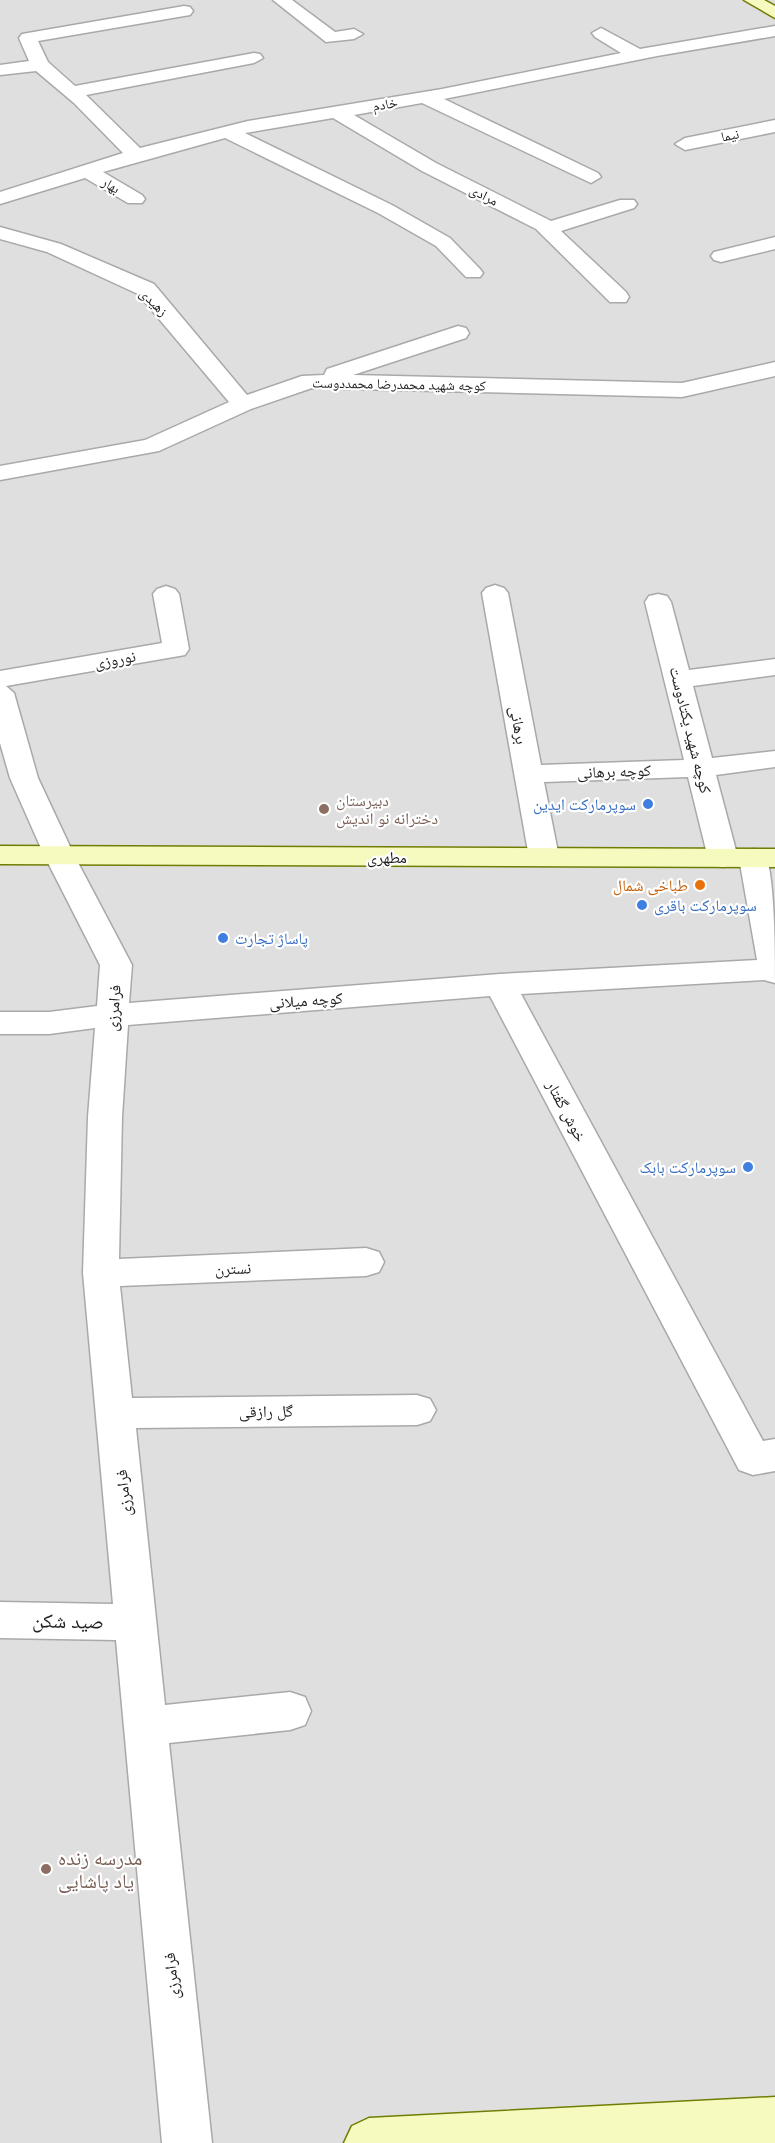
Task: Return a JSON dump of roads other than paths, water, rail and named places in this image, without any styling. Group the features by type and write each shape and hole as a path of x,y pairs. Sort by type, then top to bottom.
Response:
{"main road":[{"path":"752,0 775,13"},
{"name":"مطهری","path":"0,855 765,858"},
{"path":"369,2143 547,2138 775,2121"}],"street":[{"path":"282,0 332,38 354,34"},
{"path":"136,155 40,65 28,38 184,11"},
{"name":"خادم","path":"0,198 136,155 227,132 775,31"},
{"path":"601,33 637,55"},
{"path":"71,92 254,58"},
{"path":"0,70 40,65"},
{"path":"425,97 591,177"},
{"name":"مرادی","path":"336,112 429,166 548,229 618,297"},
{"name":"نیما","path":"685,144 775,126"},
{"path":"227,132 364,199 443,242 473,273"},
{"name":"بهار","path":"87,171 135,199"},
{"path":"548,229 627,204"},
{"name":"زهیدی","path":"0,233 54,248 146,289 243,404"},
{"path":"721,256 775,243"},
{"path":"310,381 458,333"},
{"name":"کوچه شهید محمدرضا محمددوست","path":"0,473 150,446 243,404 310,381 682,390 775,369"},
{"name":"برهانی","path":"495,593 544,857"},
{"name":"نوروزی","path":"0,679 176,649 166,594"},
{"name":"کوچه شهید یکتادوست","path":"658,602 723,858"},
{"path":"678,680 775,667"},
{"path":"0,693 24,778 59,855"},
{"name":"کوچه برهانی","path":"528,774 700,768 775,759"},
{"name":"فرامرزی","path":"59,855 116,965 105,1117 100,1273 187,2143"},
{"path":"500,985 775,971 765,858"},
{"name":"کوچه میلانی","path":"0,1023 49,1023 113,1015 500,985"},
{"name":"خوش گفتار","path":"500,985 753,1459 775,1455"},
{"name":"نسترن","path":"100,1273 366,1262"},
{"name":"گل رازقی","path":"115,1413 417,1410"},
{"name":"صید شکن","path":"0,1620 136,1622"},
{"path":"146,1726 290,1711"}],"place":[{"name":"سوپرمارکت ایدین","path":"648,804"},
{"name":"دبیرستان دخترانه نو اندیش","path":"324,809"},
{"name":"طباخی شمال","path":"700,885"},
{"name":"سوپرمارکت باقری","path":"642,905"},
{"name":"پاساژ تجارت","path":"223,938"},
{"name":"سوپرمارکت بابک","path":"748,1167"},
{"name":"مدرسه زنده یاد پاشایی","path":"46,1869"}]}
